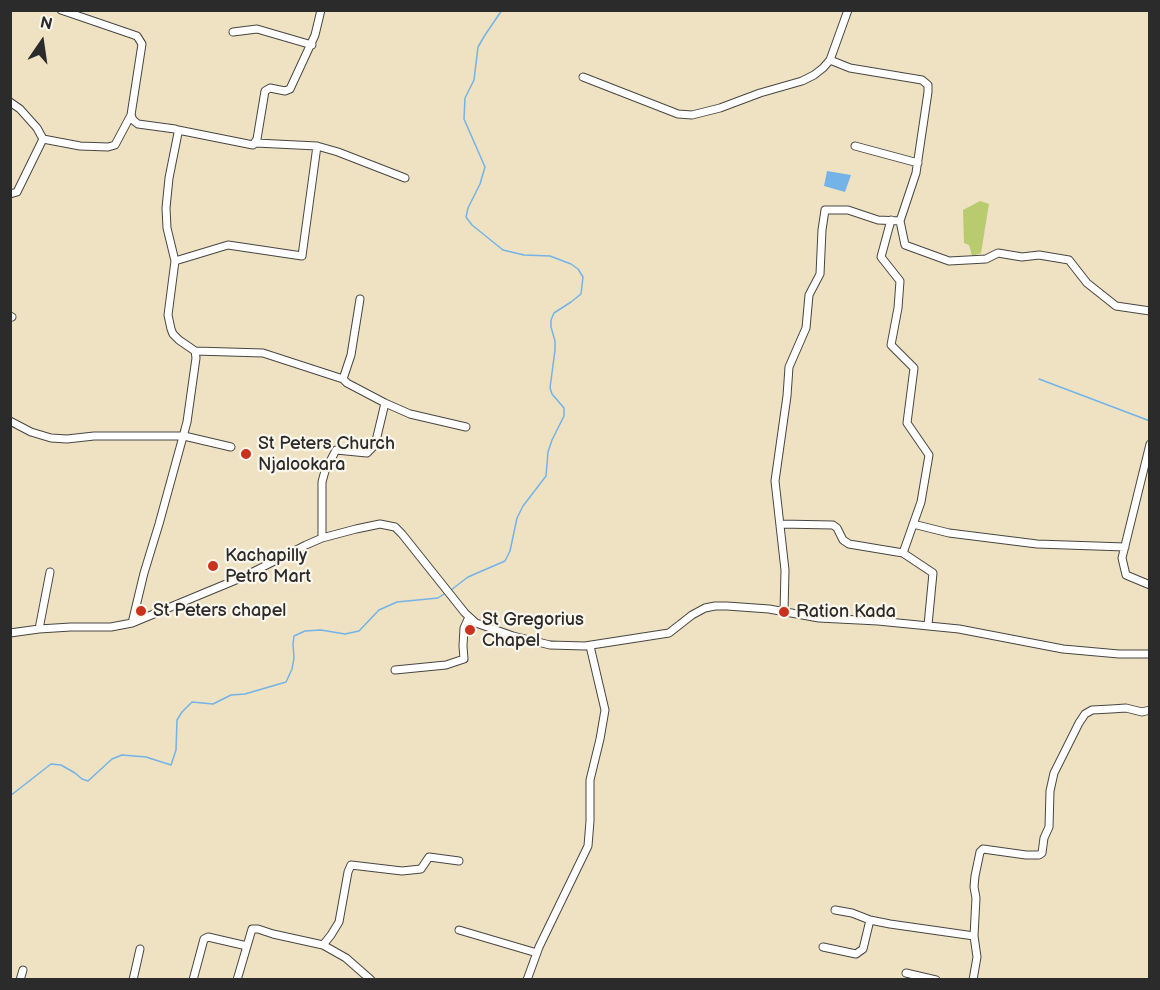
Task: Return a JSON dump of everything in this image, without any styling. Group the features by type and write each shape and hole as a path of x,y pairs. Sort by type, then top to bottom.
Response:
{"street":[{"path":"43,139 80,146 115,145 131,115 142,47 140,38 135,34 61,10"},
{"path":"256,143 266,91 270,88 285,91 290,89 312,45 321,10"},
{"path":"584,77 678,114 692,115 720,108 802,81 823,68 830,60 848,10"},
{"path":"233,33 257,29 312,45"},
{"path":"830,60 850,68 922,80 928,86 914,183 900,221 905,245 949,261 986,259 998,253 1022,258 1039,255 1069,260 1087,283 1116,306 1149,312"},
{"path":"10,102 38,128 43,139"},
{"path":"131,115 132,120 138,124 253,146 256,143 317,146 405,178"},
{"path":"178,130 166,208 167,228 175,261 168,308 169,323 173,334 195,351 263,353 343,379 385,403 410,414 466,427"},
{"path":"10,194 17,192 43,139"},
{"path":"175,261 228,245 302,256 317,146"},
{"path":"855,146 918,163"},
{"path":"784,612 785,570 775,482 789,367 806,328 809,295 820,274 825,210 848,210 878,220 900,221"},
{"path":"891,220 881,257 900,281 891,345 914,368 907,423 929,455 921,501 903,553"},
{"path":"343,379 351,355 360,299"},
{"path":"132,623 144,573 184,436 196,358 195,351"},
{"path":"322,538 322,482 325,471 336,450 368,453 375,446 385,403"},
{"path":"10,421 31,432 51,438 67,439 94,435 184,436 231,447"},
{"path":"1149,444 1122,558 1126,575 1149,585"},
{"path":"780,524 833,525 843,540 849,544 903,553 933,573 928,626"},
{"path":"913,524 949,533 1037,544 1125,547"},
{"path":"10,633 39,629 111,627 132,623 243,577 322,538 380,525 394,527 402,534 442,585 476,623 550,645 590,646 669,633 692,615 715,606 770,609 841,620 928,626 981,633 1063,649 1149,654"},
{"path":"39,629 50,572"},
{"path":"395,670 446,665 464,659 464,628 469,617"},
{"path":"527,980 537,953 588,846 590,780 605,710 590,646"},
{"path":"973,980 977,957 974,936 976,898 974,887 980,852 983,849 1040,855 1049,826 1050,791 1054,773 1085,714 1092,710 1126,708 1142,712 1149,710"},
{"path":"323,945 339,922 351,865 402,871 421,869 429,857 459,861"},
{"path":"835,910 890,924 974,936"},
{"path":"823,947 856,954 863,949 870,920"},
{"path":"237,980 252,929 258,929 323,945 346,958 372,980"},
{"path":"459,930 537,953"},
{"path":"193,980 204,939 208,937 247,946"},
{"path":"133,980 140,949"},
{"path":"20,980 23,970"},
{"path":"906,973 936,980"}],"green space":[{"path":"980,201 989,204 981,253 972,256 969,245 964,243 963,210"}],"water":[{"path":"827,171 851,175 845,192 824,186"}],"waterway":[{"path":"451,590 468,577 505,561 510,551 517,518 523,506 546,476 548,452 564,416 564,408 552,394 550,388 555,350 551,320 554,313 581,294 583,277 571,264 550,256 524,255 503,250 472,225 466,217 485,167 464,119 465,98 474,80 478,47 502,10"},
{"path":"1039,379 1150,421"},
{"path":"10,796 51,764 61,765 88,781 112,759 122,755 146,757 171,765 176,750 177,720 182,712 192,702 213,704 231,695 245,694 286,682 294,658 294,636 305,631 321,630 345,634 359,631 379,610 397,602 438,598 447,592"}],"place":[{"name":"St Peters Church Njalookara","path":"246,454"},
{"name":"Kachapilly Petro Mart","path":"213,566"},
{"name":"St Peters chapel","path":"141,611"},
{"name":"Ration Kada","path":"784,612"},
{"name":"St Gregorius Chapel","path":"470,630"}]}
